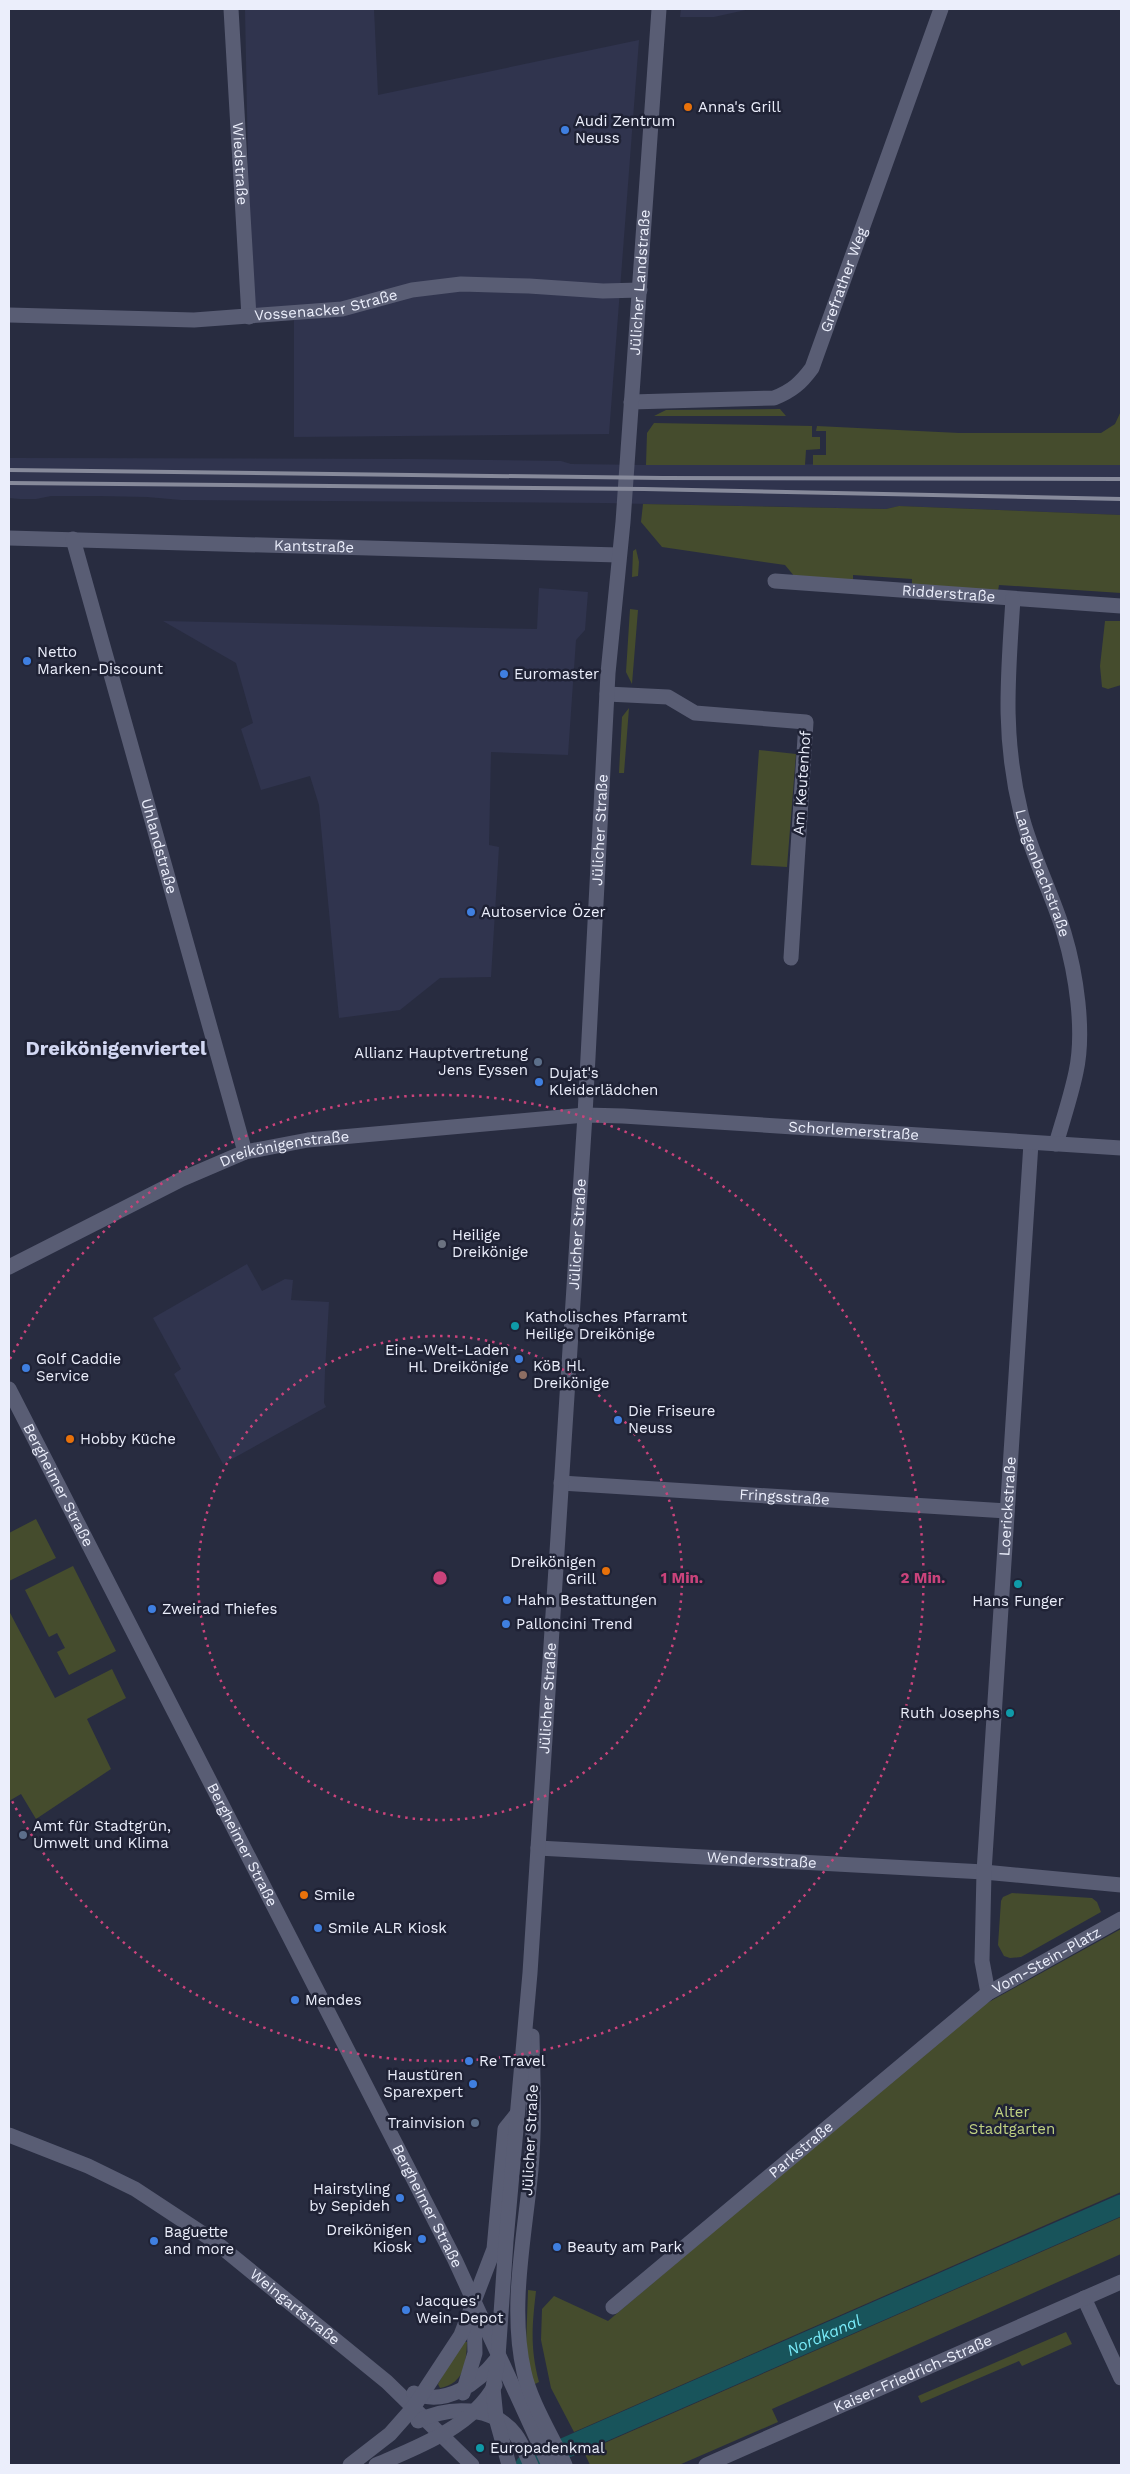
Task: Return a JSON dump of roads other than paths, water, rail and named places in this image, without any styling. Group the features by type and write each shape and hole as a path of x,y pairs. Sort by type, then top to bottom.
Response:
{"street":[{"name":"Wiedstraße","path":"231,9 249,318"},
{"name":"Jülicher Landstraße","path":"618,555 640,290 659,9"},
{"name":"Grefrather Weg","path":"631,402 774,398 792,391 803,380 812,368 941,9"},
{"name":"Vossenacker Straße","path":"9,314 194,320 249,318 342,309 412,290 461,284 640,290"},
{"name":"Kantstraße","path":"9,538 618,555"},
{"name":"Uhlandstraße","path":"73,539 245,1152"},
{"name":"Jülicher Straße","path":"501,2363 505,2251 530,1972 585,1116 607,694 618,555"},
{"name":"Ridderstraße","path":"775,581 1121,606"},
{"name":"Langenbachstraße","path":"1013,599 1008,656 1007,723 1012,770 1021,813 1038,867 1064,933 1078,1003 1077,1070 1056,1144"},
{"name":"Am Keutenhof","path":"607,694 668,697 695,713 806,722 791,958"},
{"name":"Dreikönigenstraße","path":"9,1267 182,1179 245,1152 308,1140 585,1116"},
{"name":"Schorlemerstraße","path":"585,1116 631,1116 1121,1148"},
{"name":"Loerickstraße","path":"984,1872 1031,1143"},
{"name":"Bergheimer Straße","path":"9,1389 435,2222 501,2363 544,2438"},
{"name":"Fringsstraße","path":"561,1483 1007,1511"},
{"name":"Wendersstraße","path":"538,1848 984,1872"},
{"path":"984,1872 1121,1885"},
{"name":"Vom-Stein-Platz","path":"984,1872 982,1962 988,1993 1121,1919"},
{"name":"Jülicher Straße","path":"519,2306 531,2166 534,2092 530,1972"},
{"name":"Parkstraße","path":"614,2307 988,1993"},
{"path":"420,2407 461,2335 494,2249 505,2129 517,2114"},
{"name":"Weingartstraße","path":"9,2135 88,2166 174,2213 214,2241 420,2407 472,2465"},
{"name":"Kaiser-Friedrich-Straße","path":"706,2465 1121,2282"},
{"path":"1084,2298 1121,2378"},
{"path":"444,2433 465,2389 474,2353 474,2303"},
{"path":"376,2465 444,2433 474,2411 493,2388 501,2363 514,2335 519,2306"},
{"path":"519,2306 519,2347 524,2374 544,2438 549,2465"},
{"path":"350,2465 390,2434 420,2407 465,2389 501,2363"},
{"path":"493,2388 496,2418 508,2462"},
{"path":"420,2407 474,2411 496,2418 514,2433 531,2465"},
{"path":"544,2438 565,2465"}],"waterway":[{"name":"Nordkanal","path":"526,2465 1121,2205"}],"railway":[{"path":"9,470 663,478 1121,479"},
{"path":"9,483 644,489 1121,499"}],"place":[{"name":"Anna's Grill","path":"688,107"},
{"name":"Audi Zentrum Neuss","path":"565,130"},
{"name":"Netto Marken-Discount","path":"27,661"},
{"name":"Euromaster","path":"504,674"},
{"name":"Autoservice Özer","path":"471,912"},
{"name":"Allianz Hauptvertretung Jens Eyssen","path":"538,1062"},
{"name":"Dujat's Kleiderlädchen","path":"539,1082"},
{"name":"Heilige Dreikönige","path":"442,1244"},
{"name":"Katholisches Pfarramt Heilige Dreikönige","path":"515,1326"},
{"name":"Eine-Welt-Laden Hl. Dreikönige","path":"519,1359"},
{"name":"Golf Caddie Service","path":"26,1368"},
{"name":"KöB Hl. Dreikönige","path":"523,1375"},
{"name":"Die Friseure Neuss","path":"618,1420"},
{"name":"Hobby Küche","path":"70,1439"},
{"name":"Dreikönigen Grill","path":"606,1571"},
{"name":"Hans Funger","path":"1018,1584"},
{"name":"Hahn Bestattungen","path":"507,1600"},
{"name":"Zweirad Thiefes","path":"152,1609"},
{"name":"Palloncini Trend","path":"506,1624"},
{"name":"Ruth Josephs","path":"1010,1713"},
{"name":"Amt für Stadtgrün, Umwelt und Klima","path":"23,1835"},
{"name":"Smile","path":"304,1895"},
{"name":"Smile ALR Kiosk","path":"318,1928"},
{"name":"Mendes","path":"295,2000"},
{"name":"Re Travel","path":"469,2061"},
{"name":"Haustüren Sparexpert","path":"473,2084"},
{"name":"Trainvision","path":"475,2123"},
{"name":"Hairstyling by Sepideh","path":"400,2198"},
{"name":"Dreikönigen Kiosk","path":"422,2239"},
{"name":"Baguette and more","path":"154,2241"},
{"name":"Beauty am Park","path":"557,2247"},
{"name":"Jacques' Wein-Depot","path":"406,2310"},
{"name":"Europadenkmal","path":"480,2448"}],"district":[{"name":"Dreikönigenviertel","path":"116,1048"}],"park label":[{"name":"Alter Stadtgarten","path":"1012,2120"}]}
